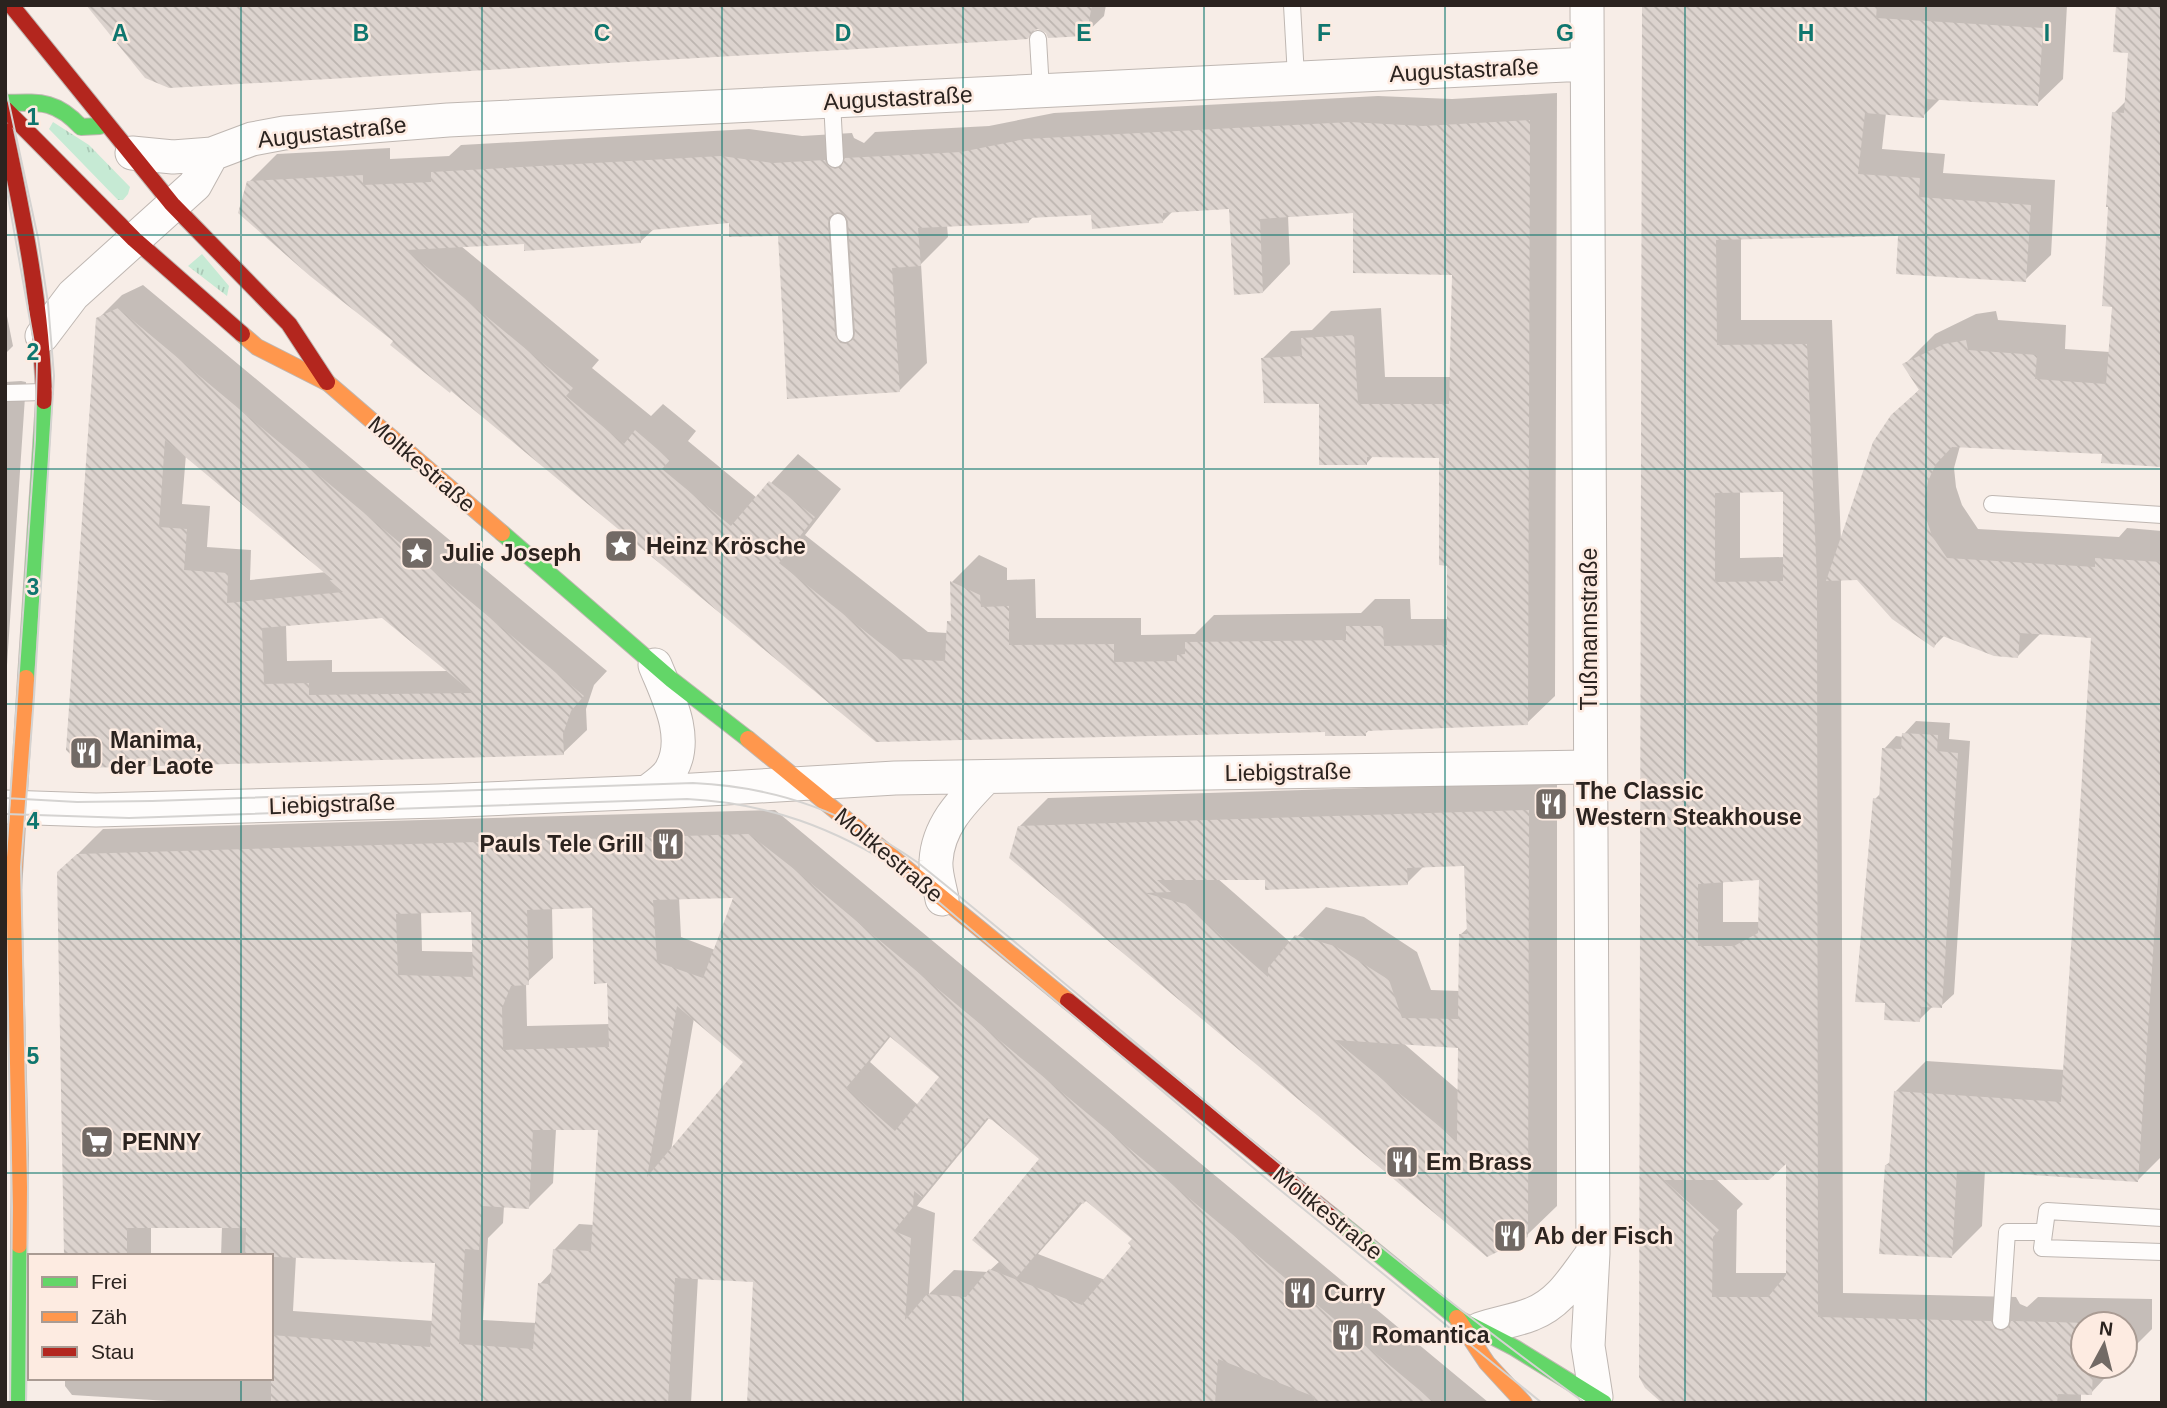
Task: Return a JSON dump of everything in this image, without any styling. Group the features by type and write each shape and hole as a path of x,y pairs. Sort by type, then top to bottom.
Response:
{"street":[{"name":"Moltkestraße","path":"11,5 172,204 289,324 328,383"},
{"name":"Tußmannstraße","path":"1587,5 1593,1253 1588,1346 1600,1400"},
{"name":"Augustastraße","path":"132,153 173,157 212,154 252,139 284,133 447,120 1587,64"},
{"path":"5,103 51,103 69,112 81,127 109,125"},
{"name":"Moltkestraße","path":"5,109 134,239 257,348 328,383 655,665 803,782 942,899 1468,1324 1516,1348 1600,1400"},
{"path":"5,131 32,260 42,336 45,392 29,659 11,807 20,1155 18,1403"},
{"path":"42,336 73,295 195,186 212,154"},
{"path":"647,792 671,770 677,746 676,723 655,665"},
{"name":"Liebigstraße","path":"11,807 96,810 647,792 895,778 1589,767"},
{"path":"942,899 936,863 942,835 960,804 986,777"},
{"path":"1468,1324 1531,1315 1550,1305 1567,1288 1593,1253"},
{"name":"Moltkestraße","path":"1468,1324 1480,1357 1507,1396 1524,1403"}],"lane":[{"path":"1292,5 1296,77"},
{"path":"1038,38 1041,90"},
{"path":"832,101 835,159"},
{"path":"838,222 845,334"},
{"path":"5,393 45,392"},
{"path":"1992,504 2162,515"},
{"path":"2162,1218 2047,1210 2042,1248 2162,1252"},
{"path":"2001,1321 2007,1232 2044,1232"}],"green space":[{"path":"53,122 89,145 130,187 123,200 118,200 49,129"},
{"path":"202,254 229,286 227,296 188,266"}],"building":[{"path":"86,5 1092,5 1086,36 1048,38 1046,33 1038,29 1032,31 1028,39 169,88 145,78"},
{"path":"1642,5 1877,5 1876,18 2043,28 2038,106 1925,99 1924,118 1865,113 1858,174 1920,178 1919,197 2031,205 2026,282 1896,274 1898,236 1716,240 1717,345 1807,344 1817,581 1818,1317 1991,1321 1995,1329 2001,1331 2009,1327 2011,1321 2069,1322 2069,1380 2093,1380 2092,1395 2058,1394 2057,1403 1662,1403 1645,1388 1639,1377","holes":["1783,492 1783,581 1715,582 1715,493","1759,880 1758,933 1734,946 1698,946 1698,884","1786,1164 1786,1275 1768,1297 1712,1297 1713,1237 1719,1230 1664,1180 1769,1180"]},
{"path":"2116,5 2162,5 2162,467 2101,463 2102,454 1952,447 1936,464 1928,481 1925,499 1926,518 1932,536 1947,558 2095,567 2095,558 2162,562 2162,816 2138,1182 1957,1170 1952,1258 1879,1254 1885,1165 1889,1165 1894,1091 2061,1102 2091,638 2020,633 2018,658 1994,656 1940,635 1934,648 1892,619 1857,580 1826,581 1873,442 1891,415 1919,390 1902,364 1944,344 1966,340 1968,350 2037,355 2035,379 2106,384 2112,307 2102,306 2112,112 2124,113 2128,53 2113,52"},
{"path":"1530,120 1528,725 1366,731 1366,736 1325,736 1325,732 876,742 451,391 450,393 390,345 393,341 310,276 238,213 247,181 363,175 363,185 431,182 431,172 721,156 773,163 825,160 827,165 835,169 841,167 845,158 961,152 1025,139 1350,122 1423,126","holes":["1229,209 1234,295 1263,293 1260,219 1353,213 1353,273 1452,275 1449,404 1358,404 1354,335 1301,338 1302,356 1261,358 1264,403 1319,404 1319,465 1367,465 1367,457 1439,458 1439,565 1447,566 1447,645 1384,646 1383,626 1346,626 1346,640 1185,642 1185,654 1177,655 1177,661 1114,662 1114,644 1009,645 1009,606 981,607 980,595 950,581 951,621 947,621 945,661 900,659 779,563 815,517 769,481 731,526 662,469 670,460 635,430 624,444 566,396 573,388 406,250 524,244 524,251 641,243 640,231 729,223 729,237 778,236 787,399 900,392 892,268 921,266 918,228 1029,223 1028,218 1091,215 1092,229 1163,223 1163,213","837,212 843,213 848,221 855,333 854,339 846,344 840,343 835,335 828,223 829,217"]},
{"path":"118,308 584,696 571,711 563,734 564,755 84,768 66,750 96,318","holes":["165,440 333,580 329,580 343,592 227,603 228,573 184,570 187,529 159,527","382,618 473,693 309,695 309,683 264,684 262,628"]},
{"path":"1902,733 1938,735 1937,751 1958,753 1942,1008 1921,1007 1920,1022 1884,1020 1885,1003 1855,1002 1873,798 1879,799 1882,748 1901,749"},
{"path":"1529,810 1528,1237 1487,1257 1009,858 1018,826","holes":["1464,866 1467,934 1459,934 1458,1019 1402,1018 1389,980 1335,946 1295,935 1268,968 1268,977 1185,904 1145,893 1171,892 1157,880 1265,880 1265,890 1408,885 1407,868","1335,1040 1458,1048 1457,1141"]},
{"path":"749,834 1435,1403 1314,1403 1315,1397 1218,1359 1215,1403 747,1403 753,1282 675,1278 668,1403 271,1403 273,1335 430,1347 435,1263 245,1254 246,1228 127,1228 127,1254 64,1254 57,872 77,854","holes":["733,898 703,978 657,962 653,900","592,908 594,984 607,983 609,1047 503,1050 502,1008 511,986 529,985 527,910","471,912 473,977 398,975 396,914","677,1006 743,1062 647,1177","889,1036 939,1077 895,1131 846,1088","987,1118 1039,1159 972,1240 1017,1277 1080,1202 1083,1204 1086,1201 1132,1239 1128,1243 1131,1246 1082,1305 989,1269 966,1297 927,1294 905,1320 911,1238 894,1231 913,1207 914,1191 922,1197","533,1130 598,1130 591,1251 553,1249 550,1284 538,1283 533,1349 459,1344 465,1249 479,1250 482,1206 529,1209"]}],"tram line":[{"path":"5,85 38,238 48,303 54,376 21,867 28,1187 26,1403"},
{"path":"5,180 37,360 35,440 5,872 12,1207 10,1403"},
{"path":"5,798 77,802 152,801 693,783 755,790 811,806 864,830 917,862 1330,1205 1414,1273 1585,1403"},
{"path":"5,814 129,818 687,799 745,806 800,820 878,856 903,872 1269,1181 1542,1403"}],"traffic: fast":[{"path":"5,103 47,104 64,112 81,127 100,126"},
{"path":"26,678 44,401"},
{"path":"502,533 672,680 748,739"},
{"path":"1331,1215 1457,1318 1515,1348 1604,1403"},
{"path":"18,1403 19,1245"}],"traffic: slow":[{"path":"242,334 257,347 328,383 502,533"},
{"path":"19,1245 20,1155 13,890 26,678"},
{"path":"748,739 1068,1001"},
{"path":"1457,1318 1487,1363 1524,1403"}],"traffic: jam":[{"path":"11,5 172,204 289,324 327,382"},
{"path":"5,109 134,239 242,334"},
{"path":"5,131 36,299 44,401"},
{"path":"1068,1001 1331,1215"}],"place":[{"name":"Heinz Krösche","path":"621,546"},
{"name":"Julie Joseph","path":"417,553"},
{"name":"Manima, der Laote","path":"86,753"},
{"name":"The Classic Western Steakhouse","path":"1551,804"},
{"name":"Pauls Tele Grill","path":"668,844"},
{"name":"PENNY","path":"97,1142"},
{"name":"Em Brass","path":"1402,1162"},
{"name":"Ab der Fisch","path":"1510,1236"},
{"name":"Curry","path":"1300,1293"},
{"name":"Romantica","path":"1348,1335"}]}
